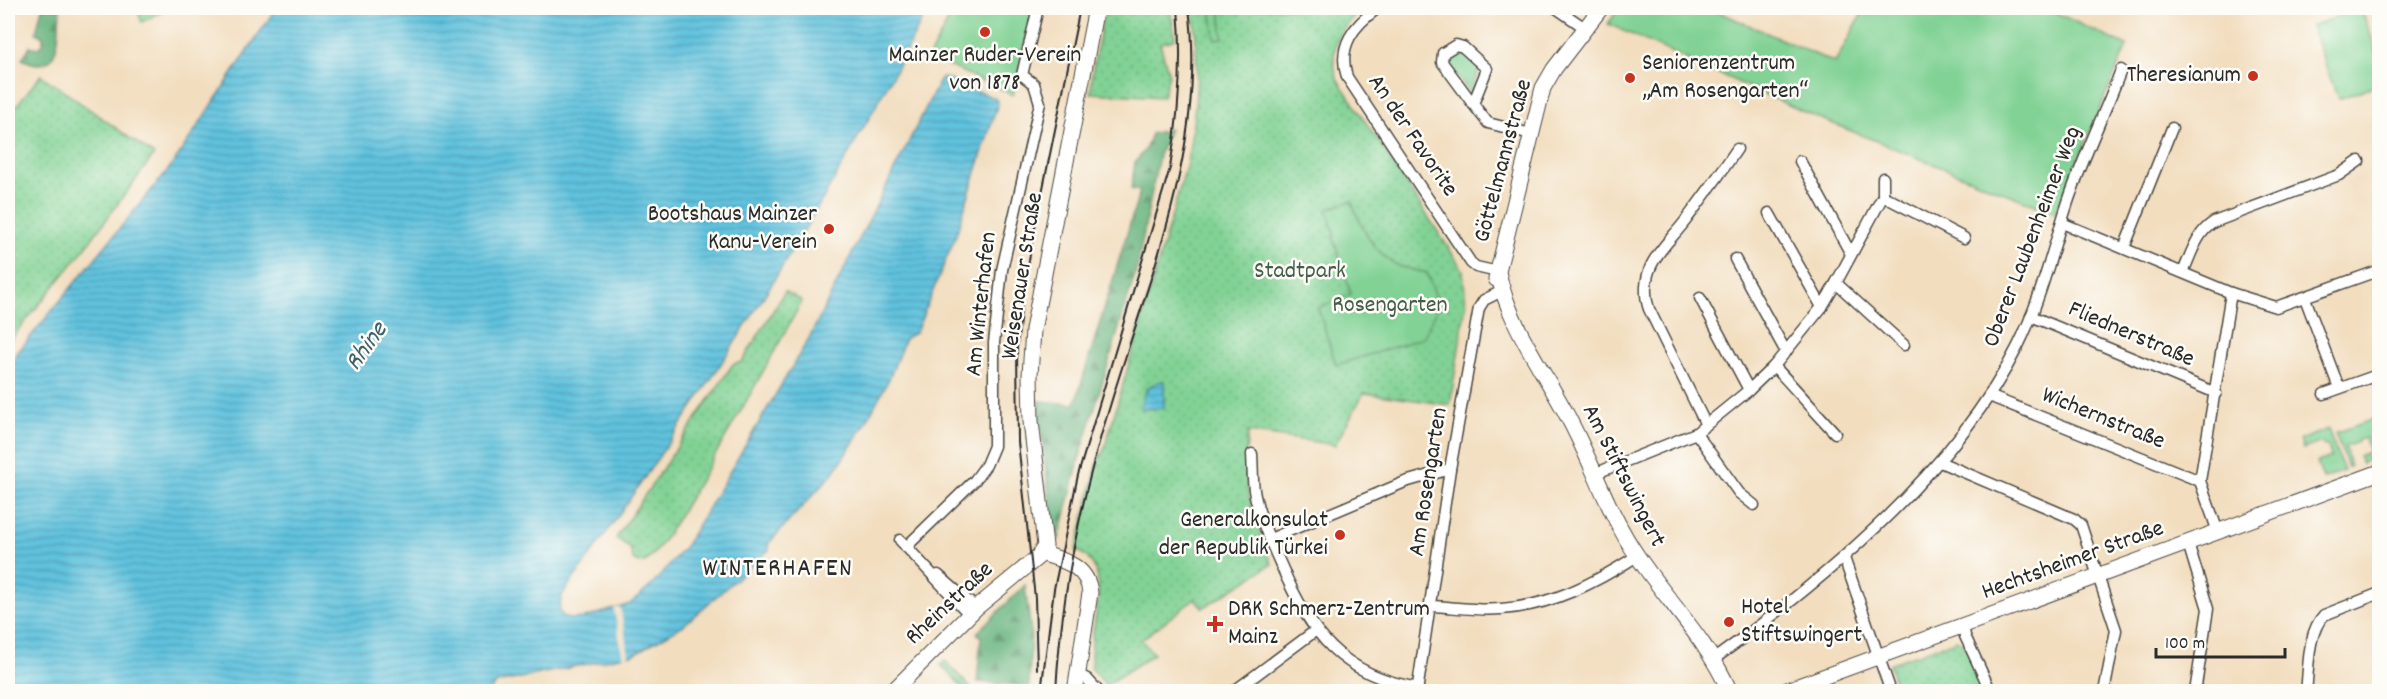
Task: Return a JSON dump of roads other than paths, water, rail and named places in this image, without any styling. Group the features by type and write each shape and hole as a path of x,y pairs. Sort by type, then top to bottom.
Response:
{"street":[{"name":"Am Winterhafen","path":"973,611 906,547 975,480 986,465 994,446 994,343 1002,270 1040,103 1034,84 1022,75 1038,8"},
{"name":"Weisenauer Straße","path":"1041,553 1045,539 1034,450 1030,387 1034,330 1096,8"},
{"name":"An der Favorite","path":"1377,8 1364,18 1346,40 1344,56 1347,77 1471,263 1476,267 1498,272"},
{"path":"1556,8 1585,28"},
{"name":"Göttelmannstraße","path":"1499,292 1495,282 1543,88 1549,76 1601,8"},
{"path":"1473,104 1487,69 1463,47 1456,45 1450,47 1443,53 1442,62 1485,121 1531,134"},
{"name":"Oberer Laubenheimer Weg","path":"1714,659 1844,558 1940,462 1989,396 2018,346 2031,316 2081,167 2121,70"},
{"path":"2124,248 2172,128"},
{"path":"1706,425 1648,309 1647,281 1651,265 1657,255 1685,221 1737,149"},
{"path":"1800,161 1851,254"},
{"path":"2183,273 2199,235 2205,227 2339,175 2359,161"},
{"path":"1594,474 1695,434 1749,390 1774,366 1821,307 1836,283 1883,196 1883,178"},
{"path":"1883,196 1964,238"},
{"path":"1769,213 1821,307"},
{"path":"2062,223 2231,293 2276,307 2379,270"},
{"path":"1735,259 1786,352"},
{"path":"1836,283 1905,345"},
{"name":"Am Stiftswingert","path":"1499,292 1502,311 1522,337 1554,390 1615,519 1637,556 1714,659 1730,692"},
{"name":"Am Rosengarten","path":"1418,690 1450,469 1479,308 1484,300 1499,292"},
{"path":"2218,532 2200,481 2231,293"},
{"path":"1700,298 1749,390"},
{"path":"2305,298 2338,388"},
{"name":"Fliednerstraße","path":"2031,316 2216,393"},
{"path":"1774,366 1835,433"},
{"path":"2324,394 2379,374"},
{"name":"Wichernstraße","path":"1989,396 2200,481"},
{"path":"1695,434 1739,493 1754,505"},
{"path":"1252,454 1255,495 1270,539 1300,608 1315,631 1341,656 1356,666 1418,690"},
{"path":"1940,462 2074,519 2081,525 2116,630 2104,692"},
{"path":"1270,539 1405,482 1450,469"},
{"name":"Hechtsheimer Straße","path":"1782,692 2379,472"},
{"path":"2188,543 2208,609 2195,692"},
{"name":"Rheinstraße","path":"892,692 973,611 1041,553"},
{"path":"1041,553 1074,566 1083,572 1088,581 1090,593 1075,692"},
{"path":"1431,606 1501,609 1543,602 1594,583 1637,556"},
{"path":"1844,558 1891,692"},
{"path":"2306,692 2314,632 2318,621 2324,615 2379,593"},
{"path":"1964,625 1965,636 1991,692"},
{"path":"1238,692 1237,689 1315,631"},
{"path":"1077,674 1087,679 1099,692"}],"water":[{"name":"Rhine","path":"276,8 928,8 815,212 747,324 675,434 562,595 559,611 563,616 571,619 584,618 630,604 653,584 686,545 808,340 941,78 995,98 998,103 955,238 916,332 905,339 889,379 865,424 835,471 768,544 769,550 684,625 634,654 497,683 489,691 8,692 8,364 172,165"},
{"path":"1164,381 1164,408 1140,409 1146,390 1153,384"}],"railway":[{"path":"1037,669 1035,598 1018,442 1017,348 1033,237 1080,8"},
{"path":"1041,692 1054,589 1078,475 1170,168 1179,88 1178,8"},
{"path":"1056,692 1062,619 1081,511 1125,357 1157,260 1182,160 1190,110 1192,59 1189,8"}],"place":[{"name":"Mainzer Ruder-Verein von 1878","path":"985,32"},
{"name":"Theresianum","path":"2253,76"},
{"name":"Seniorenzentrum „Am Rosengarten“","path":"1630,78"},
{"name":"Bootshaus Mainzer Kanu-Verein","path":"829,229"},
{"name":"Generalkonsulat der Republik Türkei","path":"1340,535"},
{"name":"Hotel Stiftswingert","path":"1729,622"},
{"name":"DRK Schmerz-Zentrum Mainz","path":"1215,624"}],"district":[{"name":"WINTERHAFEN","path":"778,569"}],"park label":[{"name":"Stadtpark","path":"1300,272"},
{"name":"Rosengarten","path":"1390,306"}]}
